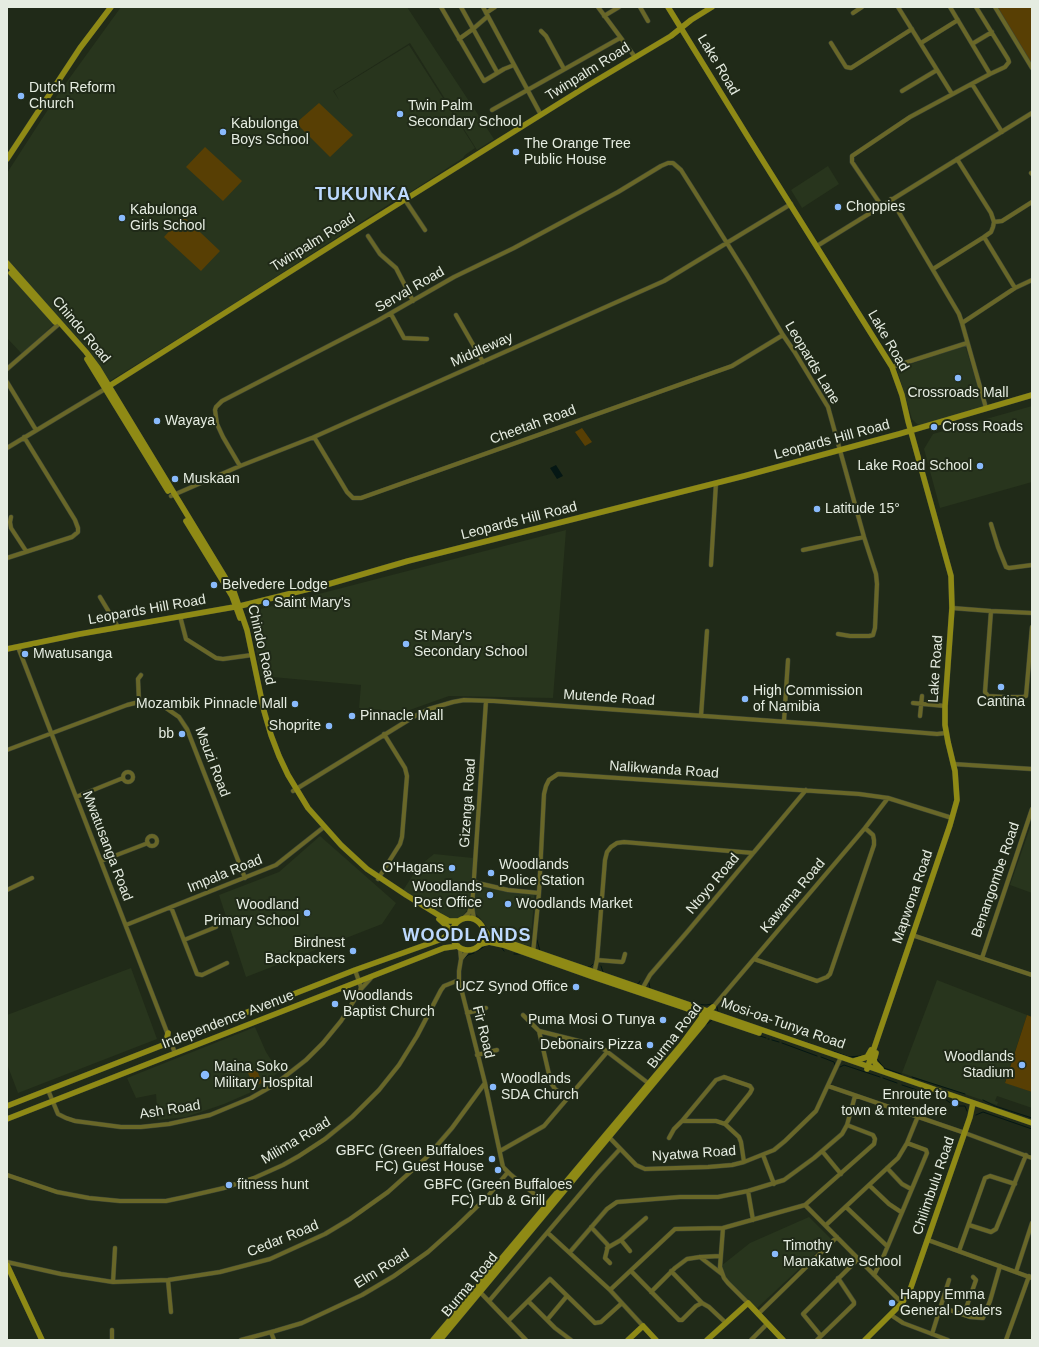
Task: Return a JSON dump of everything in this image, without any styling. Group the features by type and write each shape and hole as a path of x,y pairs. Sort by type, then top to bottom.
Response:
{"main road":[{"name":"Lake Road","path":"668,7 892,367 902,395 952,582 952,608 945,706 946,733"},
{"name":"Twinpalm Road","path":"107,387 541,115 671,36 712,7"},
{"path":"7,158 108,8"},
{"path":"676,18 683,21 692,20"},
{"path":"671,36 679,34 688,38"},
{"name":"Chindo Road","path":"7,263 59,324 107,387 234,596 241,615 261,712 268,736 276,757 305,809 349,856 438,918 452,931"},
{"name":"Chindo Road","path":"7,269 59,324"},
{"name":"Leopards Hill Road","path":"7,649 118,627 238,606 329,584 408,561 716,483 911,431 1032,395"},
{"path":"908,418 914,424 923,427"},
{"path":"899,434 905,430 908,418"},
{"path":"899,434 907,435 914,442 917,432 923,427"},
{"path":"234,596 240,601 249,603 241,615 231,608 226,608 234,596"},
{"name":"Mapwona Road","path":"867,1067 957,800 953,764 946,733"},
{"name":"Chindo Road","path":"379,878 449,921 460,920"},
{"path":"474,919 483,928 484,938 481,944 473,950 459,947 454,941 452,931 454,925 460,920 474,919"},
{"name":"Mosi-oa-Tunya Road","path":"483,928 490,936 594,975 709,1012 975,1105 1032,1123"},
{"name":"Independence Avenue","path":"7,1106 355,970 442,939 452,931"},
{"name":"Mosi-oa-Tunya Road","path":"481,944 488,942 494,943 533,953"},
{"name":"Independence Avenue","path":"7,1119 444,948 459,947"},
{"name":"Burma Road","path":"607,1135 648,1083 709,1012"},
{"name":"Burma Road","path":"440,1340 709,1012"},
{"path":"885,1016 882,1034 874,1060 878,1067 888,1072"},
{"path":"854,1061 867,1057 872,1049 882,1024"},
{"path":"163,1046 166,1042 168,1033"},
{"name":"Mosi-oa-Tunya Road","path":"840,1058 888,1072 1032,1127"},
{"name":"Chilimbulu Road","path":"865,1340 902,1303 912,1286 964,1132 975,1105"},
{"name":"Burma Road","path":"433,1340 549,1206"},
{"path":"7,1264 42,1340"},
{"path":"707,1340 748,1303 783,1340"},
{"path":"628,1340 643,1326 656,1340"}],"street":[{"path":"441,7 484,81 497,72 514,65"},
{"path":"461,7 497,72"},
{"path":"483,7 541,115"},
{"path":"459,39 473,29 495,7"},
{"path":"598,7 635,57"},
{"path":"604,16 619,7"},
{"path":"640,7 648,21"},
{"path":"853,13 862,7"},
{"path":"898,7 952,94"},
{"path":"950,7 990,74"},
{"path":"881,205 852,162 852,156 910,117 1005,67 1010,62 976,7"},
{"path":"994,7 1032,68"},
{"path":"921,43 958,20"},
{"path":"831,43 846,67 851,68 912,29"},
{"path":"541,31 546,36 564,69"},
{"path":"972,44 992,32"},
{"path":"492,110 620,38"},
{"path":"902,91 937,70"},
{"path":"972,84 1002,132"},
{"path":"817,246 1032,113"},
{"path":"933,269 984,237 990,232 994,222 991,213 957,159"},
{"name":"Serval Road","path":"240,466 217,424 215,410 219,403 391,314 454,277 514,248 618,192 661,166 668,163 673,163"},
{"name":"Leopards Lane","path":"673,163 680,170 828,407 864,537 876,574 877,584 874,632 869,636 850,636 838,634"},
{"path":"891,199 933,269 962,323 986,408"},
{"path":"405,200 425,230"},
{"path":"994,222 1002,221 1032,202"},
{"name":"Middleway","path":"173,495 240,466 314,437 664,282 791,204"},
{"path":"368,236 380,254 396,268 413,302"},
{"path":"984,237 1015,288"},
{"path":"962,323 1015,288 1032,280"},
{"path":"391,314 404,338 427,339"},
{"path":"456,315 482,362"},
{"path":"7,369 59,324"},
{"name":"Cheetah Road","path":"314,437 346,492 353,498 361,498 732,366 782,334"},
{"path":"892,367 967,343"},
{"path":"7,382 36,430"},
{"name":"Twinpalm Road","path":"7,448 107,387"},
{"path":"7,558 72,537 78,532 75,520 24,437"},
{"path":"711,565 716,483"},
{"path":"11,517 11,528 26,551"},
{"path":"991,524 1006,567 1009,568 1032,565"},
{"path":"803,550 864,537"},
{"path":"100,596 118,627"},
{"path":"952,608 1032,613"},
{"path":"991,611 986,692 988,696 1026,696 1032,627"},
{"path":"180,616 186,639 213,656 219,659 250,656"},
{"path":"701,716 707,631"},
{"name":"Mwatusanga Road","path":"18,647 175,1053"},
{"path":"784,721 788,660"},
{"path":"139,702 138,680 141,675"},
{"path":"920,716 922,696"},
{"name":"Mutende Road","path":"295,790 397,726 428,709 464,700 784,721 937,734 946,733"},
{"name":"Gizenga Road","path":"474,919 472,906 473,882 486,701"},
{"name":"Msuzi Road","path":"7,750 116,708 139,702 156,703 166,708 175,714 185,725 245,878"},
{"path":"913,703 945,706"},
{"path":"379,878 400,844 402,837 407,776 405,768 384,734"},
{"path":"953,764 1032,769"},
{"name":"Nalikwanda Road","path":"533,953 539,893 544,794 549,780 558,774 859,794 888,798 952,818"},
{"path":"76,797 123,778"},
{"name":"Ntoyo Road","path":"642,990 650,975 806,790"},
{"name":"Kawama Road","path":"709,1012 865,828 888,798"},
{"name":"Benangombe Road","path":"982,958 1032,810"},
{"name":"Impala Road","path":"126,925 280,863 323,828"},
{"path":"754,959 817,981 827,977 830,974 873,848 873,836 865,828"},
{"path":"594,975 597,960 605,860 610,847 617,843 624,842 753,853"},
{"path":"101,861 148,843"},
{"path":"7,890 32,878"},
{"path":"473,882 508,890 539,893"},
{"path":"460,920 469,913 472,906"},
{"path":"171,907 196,972 199,975 202,975 227,963"},
{"path":"184,940 216,926"},
{"path":"912,935 1032,975"},
{"name":"Fir Road","path":"459,947 461,959 459,980 503,1167 549,1206"},
{"path":"461,959 468,950"},
{"path":"597,960 622,962 626,954"},
{"path":"355,970 361,987 360,992"},
{"name":"Ash Road","path":"48,1090 58,1114 75,1121 121,1127 169,1124 210,1115 245,1101 265,1090 306,1060 331,1034 368,980 373,976"},
{"name":"Milima Road","path":"7,1175 57,1192 89,1198 126,1202 166,1200 185,1197 224,1188 254,1178 299,1156 325,1139 352,1117 379,1090 399,1065 417,1036 444,986 459,980"},
{"path":"467,1013 486,1008"},
{"path":"523,1015 539,1031 595,1046 608,1052 648,1083"},
{"path":"539,1031 551,1083 567,1098"},
{"path":"477,1055 497,1050"},
{"path":"500,1151 544,1126 608,1052"},
{"name":"Nyatwa Road","path":"607,1135 636,1165 645,1169 708,1167 744,1162 779,1147 816,1112 840,1058"},
{"path":"669,1138 674,1129 716,1080 724,1077 750,1086 752,1089 725,1124"},
{"name":"Cedar Road","path":"7,1264 113,1282 168,1280 220,1272 270,1259 309,1242 350,1219 388,1192 427,1157 452,1128 484,1083"},
{"path":"828,1086 964,1132 1032,1158"},
{"path":"570,1252 591,1227 617,1202 680,1197 718,1197 748,1191 787,1179 842,1134 847,1125 855,1096"},
{"path":"826,1226 898,1158 907,1143 918,1116"},
{"path":"682,1121 716,1121 725,1124 739,1137 744,1162"},
{"path":"610,1290 675,1229 723,1228 805,1205 875,1142 873,1135 847,1125"},
{"path":"874,1275 882,1262 887,1246 927,1152 926,1150 907,1143"},
{"path":"489,1301 587,1185 620,1149"},
{"path":"822,1151 841,1174"},
{"path":"763,1155 774,1184"},
{"path":"969,1225 991,1232 996,1229 1026,1155"},
{"path":"887,1168 902,1184 911,1189"},
{"name":"Elm Road","path":"241,1340 302,1323 379,1286 410,1266 458,1226 488,1196 508,1172"},
{"path":"959,1251 986,1178 990,1176 1015,1184"},
{"path":"870,1185 889,1204 901,1212"},
{"path":"748,1191 754,1220"},
{"path":"805,1205 902,1303"},
{"path":"846,1206 887,1246"},
{"path":"607,1248 621,1240 646,1218"},
{"path":"1016,1272 1032,1223"},
{"path":"591,1227 607,1244 604,1258 610,1263"},
{"path":"722,1275 720,1256 723,1228"},
{"path":"548,1233 610,1290 643,1326"},
{"path":"758,1314 837,1238"},
{"path":"621,1240 630,1251"},
{"path":"928,1240 1031,1277 1006,1340"},
{"path":"113,1282 115,1248"},
{"path":"651,1292 680,1263 700,1257 720,1256"},
{"path":"700,1257 722,1275 748,1303"},
{"path":"821,1336 803,1314 858,1259"},
{"path":"941,1307 970,1317 983,1318 990,1301 1000,1266"},
{"path":"631,1271 680,1321 696,1306 702,1303"},
{"path":"671,1272 702,1303 709,1307 726,1323"},
{"path":"964,1314 976,1280 973,1277"},
{"path":"817,1340 854,1304 838,1278"},
{"path":"508,1321 550,1279 595,1324 598,1324 605,1319 622,1303"},
{"path":"168,1280 171,1312"},
{"path":"932,1334 949,1280"},
{"path":"480,1292 526,1340"},
{"path":"547,1320 567,1296"},
{"path":"528,1301 547,1320 571,1340"},
{"path":"891,1315 899,1321 948,1340"},
{"path":"751,1340 767,1324"},
{"path":"112,1330 112,1340"},
{"path":"271,1332 274,1340"}],"shaded area":[{"path":"121,7 407,7 494,139 477,150 410,43 333,91 339,100 334,91 409,45 475,148 463,158 395,202 394,201 224,310 110,381 106,380 88,349 7,260 7,173 58,94"},
{"path":"996,7 1032,7 1032,67"},
{"path":"319,103 353,135 330,157 296,123"},
{"path":"205,147 242,181 223,201 186,167"},
{"path":"828,166 839,184 802,208 791,190"},
{"path":"183,216 220,251 201,271 164,237"},
{"path":"7,272 54,324 22,354 7,338"},
{"path":"965,345 984,407 920,426 912,419 897,369"},
{"name":"Lake Road School","path":"1032,406 1032,482 940,508 924,449 933,434"},
{"path":"582,428 592,442 585,446 575,432"},
{"path":"556,465 563,476 557,479 550,468"},
{"name":"St Mary's Secondary School","path":"566,530 553,698 449,696 404,712 359,708 361,685 261,676 249,612"},
{"path":"1032,822 1032,893 1010,885"},
{"name":"Woodland Primary School","path":"320,836 396,903 382,924 246,977 219,895 279,872"},
{"path":"434,854 473,858 469,907 462,917 457,920 447,921 402,892 418,867"},
{"path":"476,886 535,890 530,946 508,940 490,931 474,912 473,908"},
{"path":"131,968 157,1039 18,1093 7,1064 7,1015"},
{"path":"937,980 1027,1015 1005,1082 1032,1092 1032,1108 997,1096 995,1101 998,1102 997,1105 902,1073"},
{"name":"Woodlands Stadium","path":"1027,1015 1032,1017 1032,1092 1005,1083"},
{"name":"Maina Soko Military Hospital","path":"255,1027 266,1052 279,1072 256,1090 224,1104 186,1117 158,1120 156,1094 136,1098 127,1078"},
{"path":"257,1070 262,1083 254,1086 248,1073"},
{"name":"Timothy Manakatwe School","path":"809,1217 831,1239 755,1310 727,1280 721,1266 750,1243"}],"waterway":[{"path":"537,940 540,951"},
{"path":"477,951 485,946"},
{"path":"501,947 504,951"},
{"path":"463,960 468,955 474,953"},
{"path":"514,954 519,954"},
{"path":"588,967 593,964"},
{"path":"601,966 603,972"},
{"path":"637,984 640,981"},
{"path":"649,983 650,988"},
{"path":"696,1004 712,1004"},
{"path":"717,1007 718,1012"},
{"path":"707,1024 712,1020"},
{"path":"760,1036 766,1038"},
{"path":"796,1039 811,1044"},
{"path":"772,1040 779,1042"},
{"path":"782,1043 817,1056"},
{"path":"833,1051 849,1057 861,1056"},
{"path":"821,1057 834,1062 835,1065"},
{"path":"877,1059 884,1068 901,1074"},
{"path":"840,1067 844,1065 880,1077"},
{"path":"912,1077 965,1094"},
{"path":"883,1078 897,1083"},
{"path":"902,1085 923,1092"},
{"path":"928,1093 945,1099 958,1106 965,1106 967,1111"},
{"path":"983,1100 995,1106 1032,1118"},
{"path":"976,1115 983,1112 1032,1129"}],"place":[{"name":"Dutch Reform Church","path":"21,96"},
{"name":"Twin Palm Secondary School","path":"400,114"},
{"name":"Kabulonga Boys School","path":"223,132"},
{"name":"The Orange Tree Public House","path":"516,152"},
{"name":"Choppies","path":"838,207"},
{"name":"Kabulonga Girls School","path":"122,218"},
{"name":"Crossroads Mall","path":"958,378"},
{"name":"Wayaya","path":"157,421"},
{"name":"Cross Roads","path":"934,427"},
{"name":"Lake Road School","path":"980,466"},
{"name":"Muskaan","path":"175,479"},
{"name":"Latitude 15°","path":"817,509"},
{"name":"Belvedere Lodge","path":"214,585"},
{"name":"Saint Mary's","path":"266,603"},
{"name":"St Mary's Secondary School","path":"406,644"},
{"name":"Mwatusanga","path":"25,654"},
{"name":"Cantina","path":"1001,687"},
{"name":"High Commission of Namibia","path":"745,699"},
{"name":"Mozambik Pinnacle Mall","path":"295,704"},
{"name":"Pinnacle Mall","path":"352,716"},
{"name":"Shoprite","path":"329,726"},
{"name":"bb","path":"182,734"},
{"name":"O'Hagans","path":"452,868"},
{"name":"Woodlands Police Station","path":"491,873"},
{"name":"Woodlands Post Office","path":"490,895"},
{"name":"Woodlands Market","path":"508,904"},
{"name":"Woodland Primary School","path":"307,913"},
{"name":"Birdnest Backpackers","path":"353,951"},
{"name":"UCZ Synod Office","path":"576,987"},
{"name":"Woodlands Baptist Church","path":"335,1004"},
{"name":"Puma Mosi O Tunya","path":"663,1020"},
{"name":"Debonairs Pizza","path":"650,1045"},
{"name":"Woodlands Stadium","path":"1022,1065"},
{"name":"Maina Soko Military Hospital","path":"205,1075"},
{"name":"Woodlands SDA Church","path":"493,1087"},
{"name":"Enroute to town & mtendere","path":"955,1103"},
{"name":"GBFC (Green Buffaloes FC) Guest House","path":"492,1159"},
{"name":"GBFC (Green Buffaloes FC) Pub & Grill","path":"498,1170"},
{"name":"fitness hunt","path":"229,1185"},
{"name":"Timothy Manakatwe School","path":"775,1254"},
{"name":"Happy Emma General Dealers","path":"892,1303"}],"district":[{"name":"TUKUNKA","path":"363,195"},
{"name":"WOODLANDS","path":"467,936"}]}
